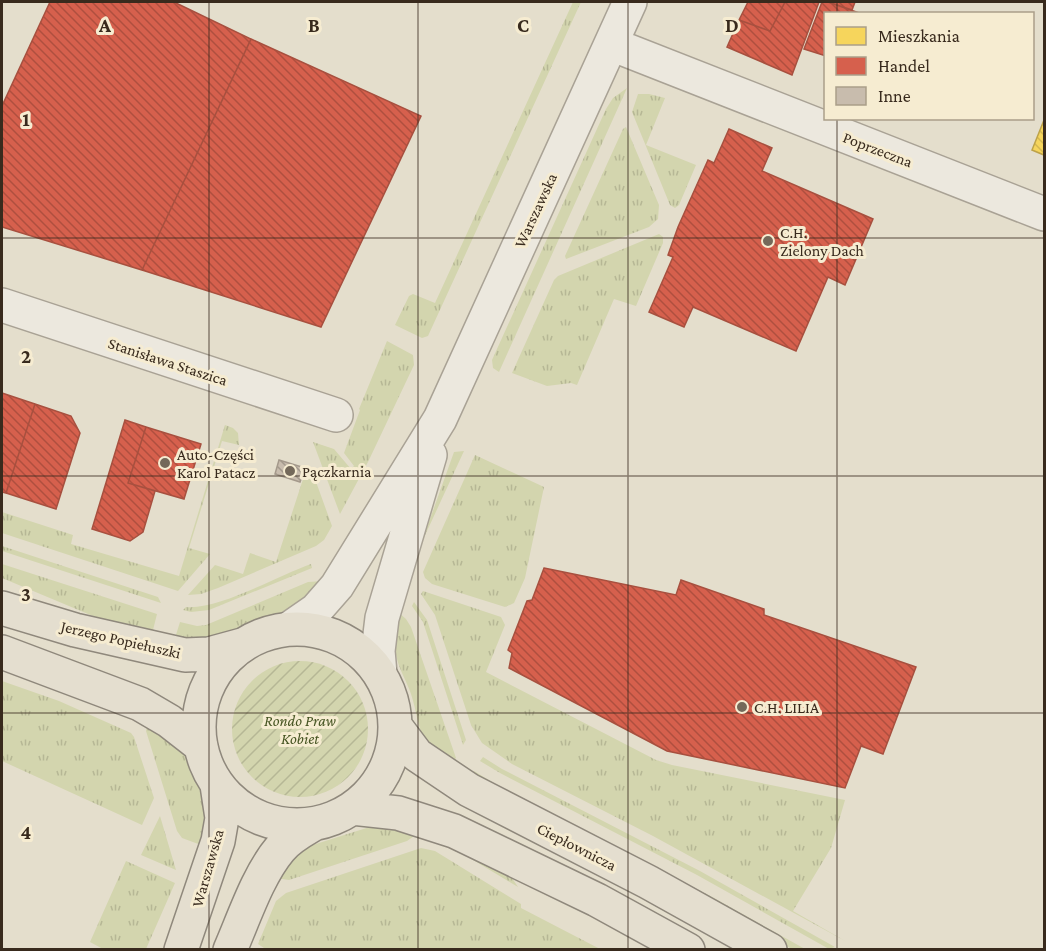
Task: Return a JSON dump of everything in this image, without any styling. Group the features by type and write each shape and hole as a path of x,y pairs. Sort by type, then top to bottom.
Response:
{"main road":[{"name":"Jerzego Popiełuszki","path":"2,608 75,630 185,655 209,654 242,645"},
{"path":"290,628 329,633 347,641 363,653 380,674 389,692 396,727 387,766 375,787 352,808 334,818 314,824 286,825 269,821 237,805 217,785 210,774 201,746 199,728 201,708 206,690 215,672 227,657 242,645 257,637 290,628"},
{"path":"2,652 140,704 169,720 201,746"},
{"name":"Ciepłownicza","path":"396,727 417,755 469,790 658,887 770,950"},
{"name":"Warszawska","path":"181,950 218,841 222,818 217,785"},
{"path":"352,808 398,813 454,831 597,900 688,950"},
{"path":"230,950 260,883 280,849 290,839 314,824"}],"street":[{"name":"Warszawska","path":"290,628 316,610 337,586 440,419 630,2"},
{"name":"Poprzeczna","path":"611,44 1044,214"},
{"name":"Stanisława Staszica","path":"2,305 336,416"},
{"name":"Warszawska","path":"380,674 378,643 382,618 440,419"}],"green space":[{"path":"573,2 581,2 428,336 422,338 395,325 409,296 413,294 435,303"},
{"path":"627,88 499,372 493,368 492,360 606,109 613,98"},
{"path":"638,94 665,98 646,145 696,165 679,205 675,208 670,205 632,112"},
{"path":"626,127 659,205 658,219 649,227 566,259 565,256 623,129"},
{"path":"659,234 663,237 663,243 636,306 614,299 577,385 571,383 547,386 512,373 554,280 558,276"},
{"path":"387,341 413,355 414,365 368,462 340,514 313,442 334,449 351,469 354,466 344,453"},
{"path":"225,425 238,433 239,445 222,441 189,548 210,554 178,591 2,533 2,512 73,535 71,544 179,576"},
{"path":"464,451 421,544 454,452"},
{"path":"475,455 544,487 525,578 514,603 505,607 432,584 425,578 423,572"},
{"path":"307,467 311,468 332,526 324,540 316,546 218,588 201,594 188,595 215,565 243,574 250,553 276,562"},
{"path":"2,546 158,597 161,603 2,551"},
{"path":"2,564 157,614 152,634 100,619 2,578"},
{"path":"311,564 312,568 209,610 191,612 183,610 186,607 199,607 231,598"},
{"path":"308,582 327,582 288,612 258,620 229,635 201,641 175,638 180,622 197,626 206,625"},
{"path":"423,591 501,617 505,625 486,672 656,760 845,800 831,848 793,911 847,942 653,836 512,764 482,743 471,725 435,615 421,594"},
{"path":"414,602 427,620 466,740 463,745 423,622 412,606"},
{"path":"398,612 411,627 456,758 452,763 432,748 419,725 411,694 396,653 395,636"},
{"name":"Rondo Praw Kobiet","path":"300,661 326,666 338,672 348,681 357,691 363,703 368,729 363,755 357,767 348,777 338,786 326,792 300,797 274,792 262,786 252,777 243,767 237,755 232,729 237,703 243,691 252,681 262,672 274,666"},
{"path":"2,681 59,701 131,733 154,798 142,825 2,761"},
{"path":"148,722 184,750 202,794 206,818 201,845 182,838 177,831 146,731"},
{"path":"483,757 700,871 835,947 829,949 697,875 500,773 480,761"},
{"path":"474,771 714,898 805,949 792,949 470,777"},
{"path":"160,816 176,870 141,855"},
{"path":"376,825 417,834 407,841 289,880 275,878 303,848"},
{"path":"445,843 510,875 518,887"},
{"path":"421,848 435,851 521,904 521,908 600,949 267,950 258,944 276,901 286,893"},
{"path":"126,861 175,883 146,949 103,949 90,942"}],"building: Mieszkania":[{"path":"1044,120 1044,155 1032,150"}],"building: Handel":[{"path":"50,2 174,2 251,39 142,270 2,227 2,106"},
{"path":"748,2 785,2 770,31 739,20"},
{"path":"785,2 819,2 792,75 727,47 739,20 770,31"},
{"path":"822,2 856,12 824,12 824,55 804,49"},
{"path":"828,2 855,2 852,10"},
{"path":"251,39 421,116 321,327 142,270"},
{"name":"C.H. Zielony Dach","path":"729,129 772,148 762,171 873,219 845,285 828,277 796,351 693,307 684,327 649,312 673,257 668,255 678,227 708,160 714,163"},
{"path":"2,393 35,404 6,493 2,492"},
{"path":"35,404 71,416 80,433 56,509 6,493"},
{"path":"125,420 146,427 128,483 155,491 143,532 130,541 92,529"},
{"name":"Auto-Części Karol Patacz","path":"146,427 201,444 184,499 128,483"},
{"name":"C.H. LILIA","path":"544,568 676,595 681,580 764,609 764,615 916,667 883,754 861,746 845,788 667,751 509,668 512,653 508,650 527,601 532,600"}],"building: Inne":[{"name":"Pączkarnia","path":"279,460 305,468 300,482 275,474"}],"place":[{"name":"C.H. Zielony Dach","path":"768,241"},
{"name":"Auto-Części Karol Patacz","path":"165,463"},
{"name":"Pączkarnia","path":"290,471"},
{"name":"C.H. LILIA","path":"742,707"}]}
